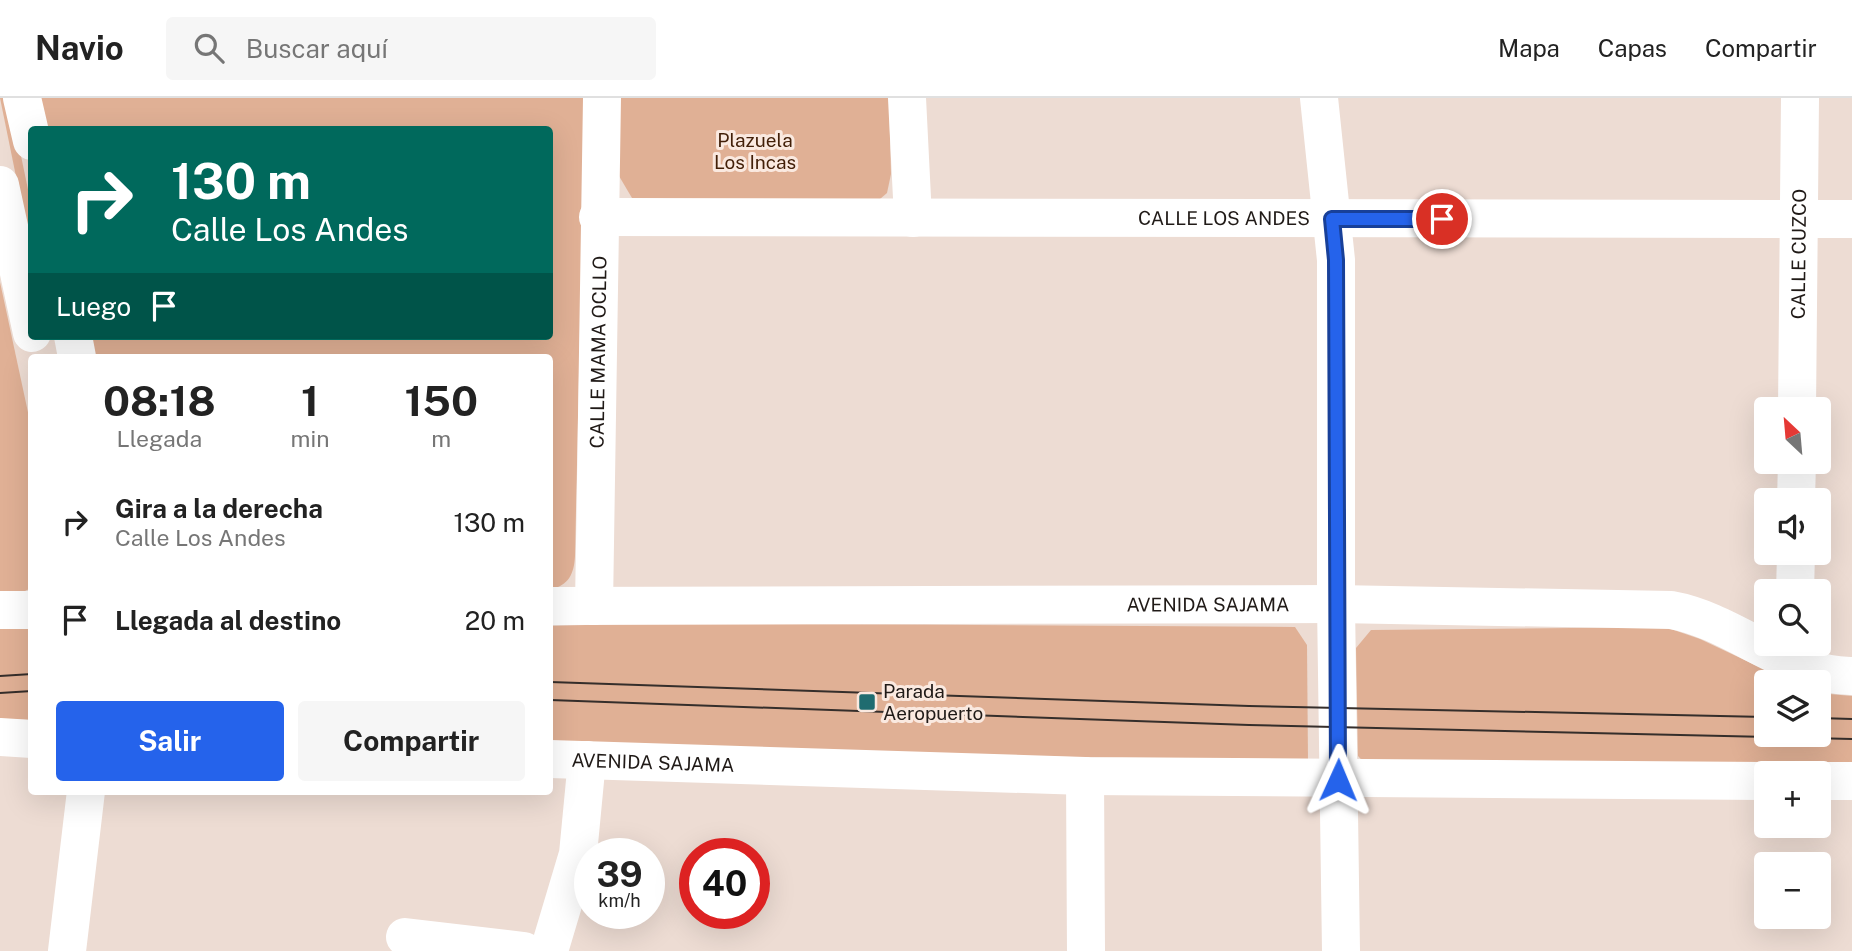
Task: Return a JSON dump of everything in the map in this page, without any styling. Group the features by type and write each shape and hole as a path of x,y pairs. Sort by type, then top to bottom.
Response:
{"street":[{"path":"22,98 29,126"},
{"name":"CALLE MAMA OCLLO","path":"594,606 598,217 602,98"},
{"path":"907,98 913,218"},
{"path":"1319,98 1336,260 1336,604 1341,951"},
{"name":"CALLE CUZCO","path":"1797,397 1800,98"},
{"path":"0,185 28,316"},
{"name":"CALLE LOS ANDES","path":"598,217 1852,219"},
{"name":"AVENIDA SAJAMA","path":"553,606 1336,604 1671,610 1712,620 1754,637"},
{"path":"0,610 28,610"},
{"name":"AVENIDA SAJAMA","path":"1800,656 1835,677 1852,677"},
{"path":"0,737 28,738"},
{"name":"AVENIDA SAJAMA","path":"553,759 1085,776 1338,780 1754,781"},
{"path":"549,951 578,854 587,760"},
{"path":"1085,776 1086,951"},
{"path":"1831,781 1852,781"},
{"path":"67,951 86,795"},
{"path":"405,937 524,951"}],"green space":[{"path":"0,98 9,98 28,190 28,235"},
{"path":"38,98 585,98 575,556 572,573 566,582 553,589 553,354 92,354 89,340 553,340 553,126 44,126"},
{"name":"Plazuela Los Incas","path":"619,98 889,98 891,174 887,193 873,205 632,198 619,176"},
{"path":"0,282 28,412 28,590 0,591"},
{"path":"656,623 1295,627 1307,645 1308,762 553,746 553,626"},
{"path":"1665,627 1700,639 1766,670 1754,670 1754,747 1831,747 1831,694 1852,696 1852,770 1831,770 1831,761 1754,761 1754,770 1370,769 1358,756 1356,648 1371,630"},
{"path":"0,629 28,629 28,720 0,719"}],"tram line":[{"path":"0,676 28,674"},
{"path":"553,682 1249,706 1754,717"},
{"path":"0,693 28,691"},
{"path":"553,700 1249,725 1852,739"},
{"path":"1831,718 1852,719"}],"place":[{"name":"Parada Aeropuerto","path":"867,702"}],"route":[{"path":"1338,780 1336,260 1332,219 1442,219"}]}
